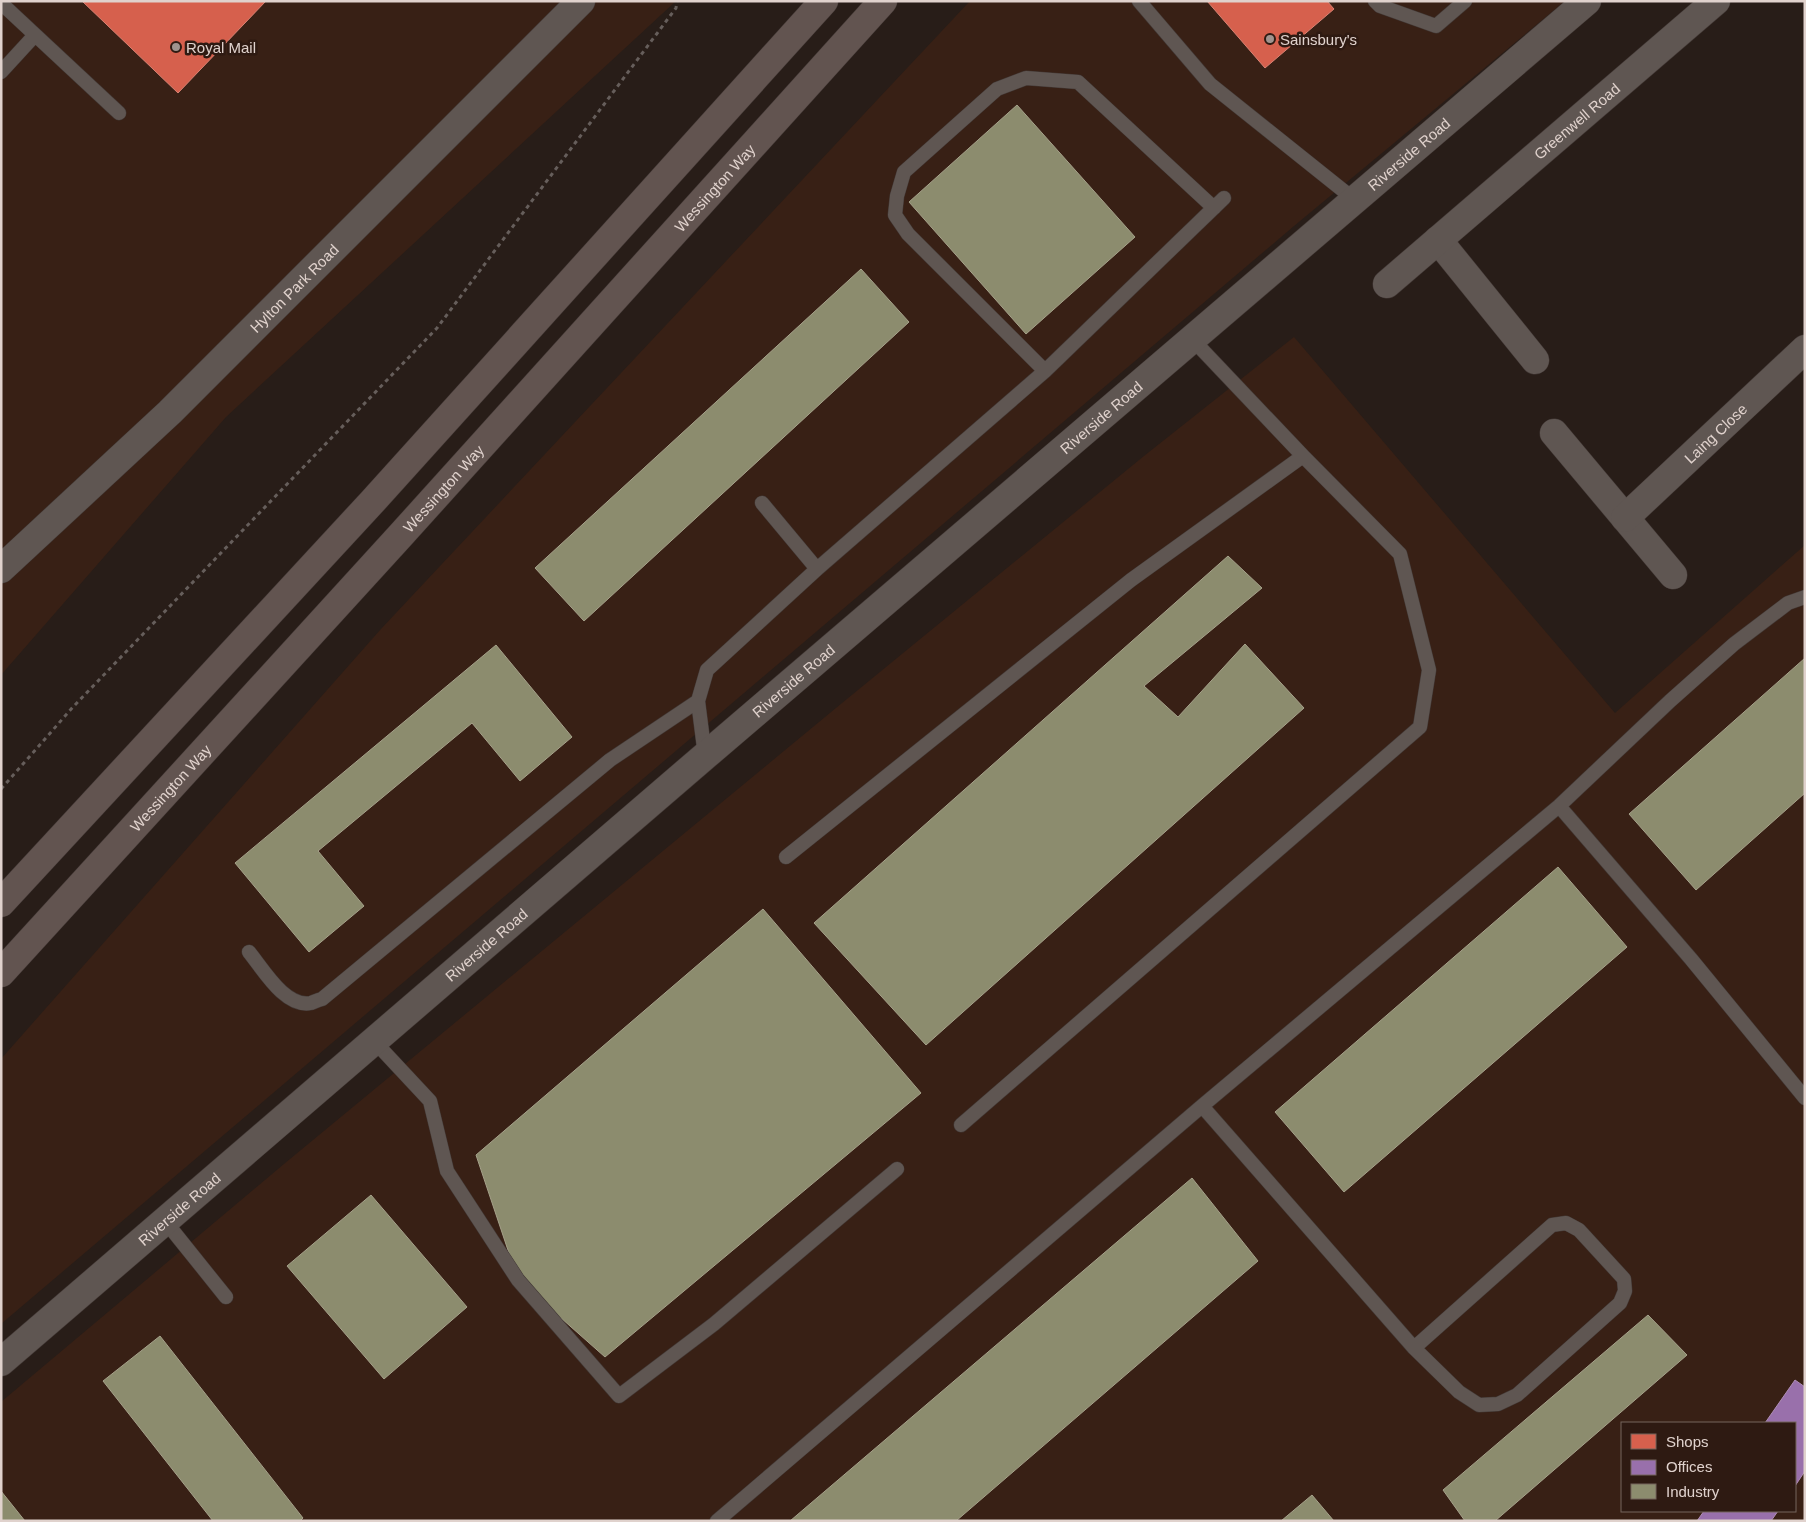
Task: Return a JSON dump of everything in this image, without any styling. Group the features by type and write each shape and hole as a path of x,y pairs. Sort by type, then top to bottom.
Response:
{"main road":[{"path":"1,903 372,502 824,1"},
{"name":"Wessington Way","path":"1,973 400,536 883,1"}],"street":[{"name":"Hylton Park Road","path":"1,569 170,412 581,1"},
{"name":"Riverside Road","path":"1,1362 1587,1"},
{"name":"Greenwell Road","path":"1387,284 1716,1"},
{"path":"1438,240 1536,360"},
{"name":"Laing Close","path":"1625,518 1805,349"},
{"path":"1554,433 1673,575"}],"lane":[{"path":"1140,1 1210,84 1355,200"},
{"path":"1375,1 1380,6 1436,26 1465,1"},
{"path":"1,3 118,112"},
{"path":"1,72 35,35"},
{"path":"1045,372 908,234 895,215 897,196 904,172 997,89 1026,78 1078,82 1214,208"},
{"path":"705,756 698,702 707,670 817,569 1045,372 1224,198"},
{"path":"961,1124 1420,727 1429,670 1400,554 1303,456 1192,339"},
{"path":"786,857 1131,580 1303,456"},
{"path":"762,503 817,569"},
{"path":"717,1521 1202,1106 1559,806 1670,701 1734,644 1788,603 1805,597"},
{"path":"249,952 281,992 292,1000 309,1004 322,999 610,760 698,702"},
{"path":"1559,806 1690,958 1805,1098"},
{"path":"374,1041 430,1101 447,1171 518,1280 619,1396 714,1324 897,1169"},
{"path":"1202,1106 1414,1348 1459,1392 1479,1404 1498,1404 1517,1394 1620,1303 1625,1291 1624,1279 1578,1230 1566,1223 1552,1226 1414,1348"},
{"path":"165,1221 226,1297"}],"path":[{"path":"1,789 73,707 437,328 676,8 677,1"}],"shaded area":[{"path":"1,1 676,1 226,417 1,675"},
{"path":"970,1 1565,1 1294,226 1,1324 1,1059 381,629"},
{"path":"1294,337 1615,713 1805,545 1805,1521 1,1521 1,1402 284,1164 1144,456"}],"building: Shops":[{"name":"Royal Mail","path":"82,1 266,1 178,93"},
{"name":"Sainsbury's","path":"1207,1 1327,1 1334,9 1265,68"}],"building: Offices":[{"path":"1795,1380 1805,1387 1805,1471 1796,1484 1796,1422 1766,1422"},
{"path":"1703,1512 1777,1512 1771,1521 1697,1521"}],"building: Industry":[{"path":"1017,105 1135,237 1026,334 909,202"},
{"path":"861,269 909,322 584,621 535,568"},
{"path":"1228,556 1262,588 1144,686 1178,717 1245,644 1304,708 926,1045 814,923"},
{"path":"496,645 572,737 520,781 472,723 318,851 364,906 309,952 235,863"},
{"path":"1805,658 1805,793 1696,890 1629,814"},
{"path":"1558,867 1627,947 1344,1192 1275,1112"},
{"path":"763,909 921,1093 605,1357 518,1280 476,1155"},
{"path":"1192,1178 1258,1261 956,1521 790,1521"},
{"path":"371,1195 467,1307 384,1379 287,1266"},
{"path":"1648,1315 1687,1355 1495,1521 1465,1521 1443,1490"},
{"path":"160,1336 303,1518 300,1521 213,1521 103,1381"},
{"path":"1,1491 25,1521 1,1521"},
{"path":"1312,1495 1334,1521 1281,1521"}],"place":[{"name":"Sainsbury's","path":"1270,39"},
{"name":"Royal Mail","path":"176,47"}]}
